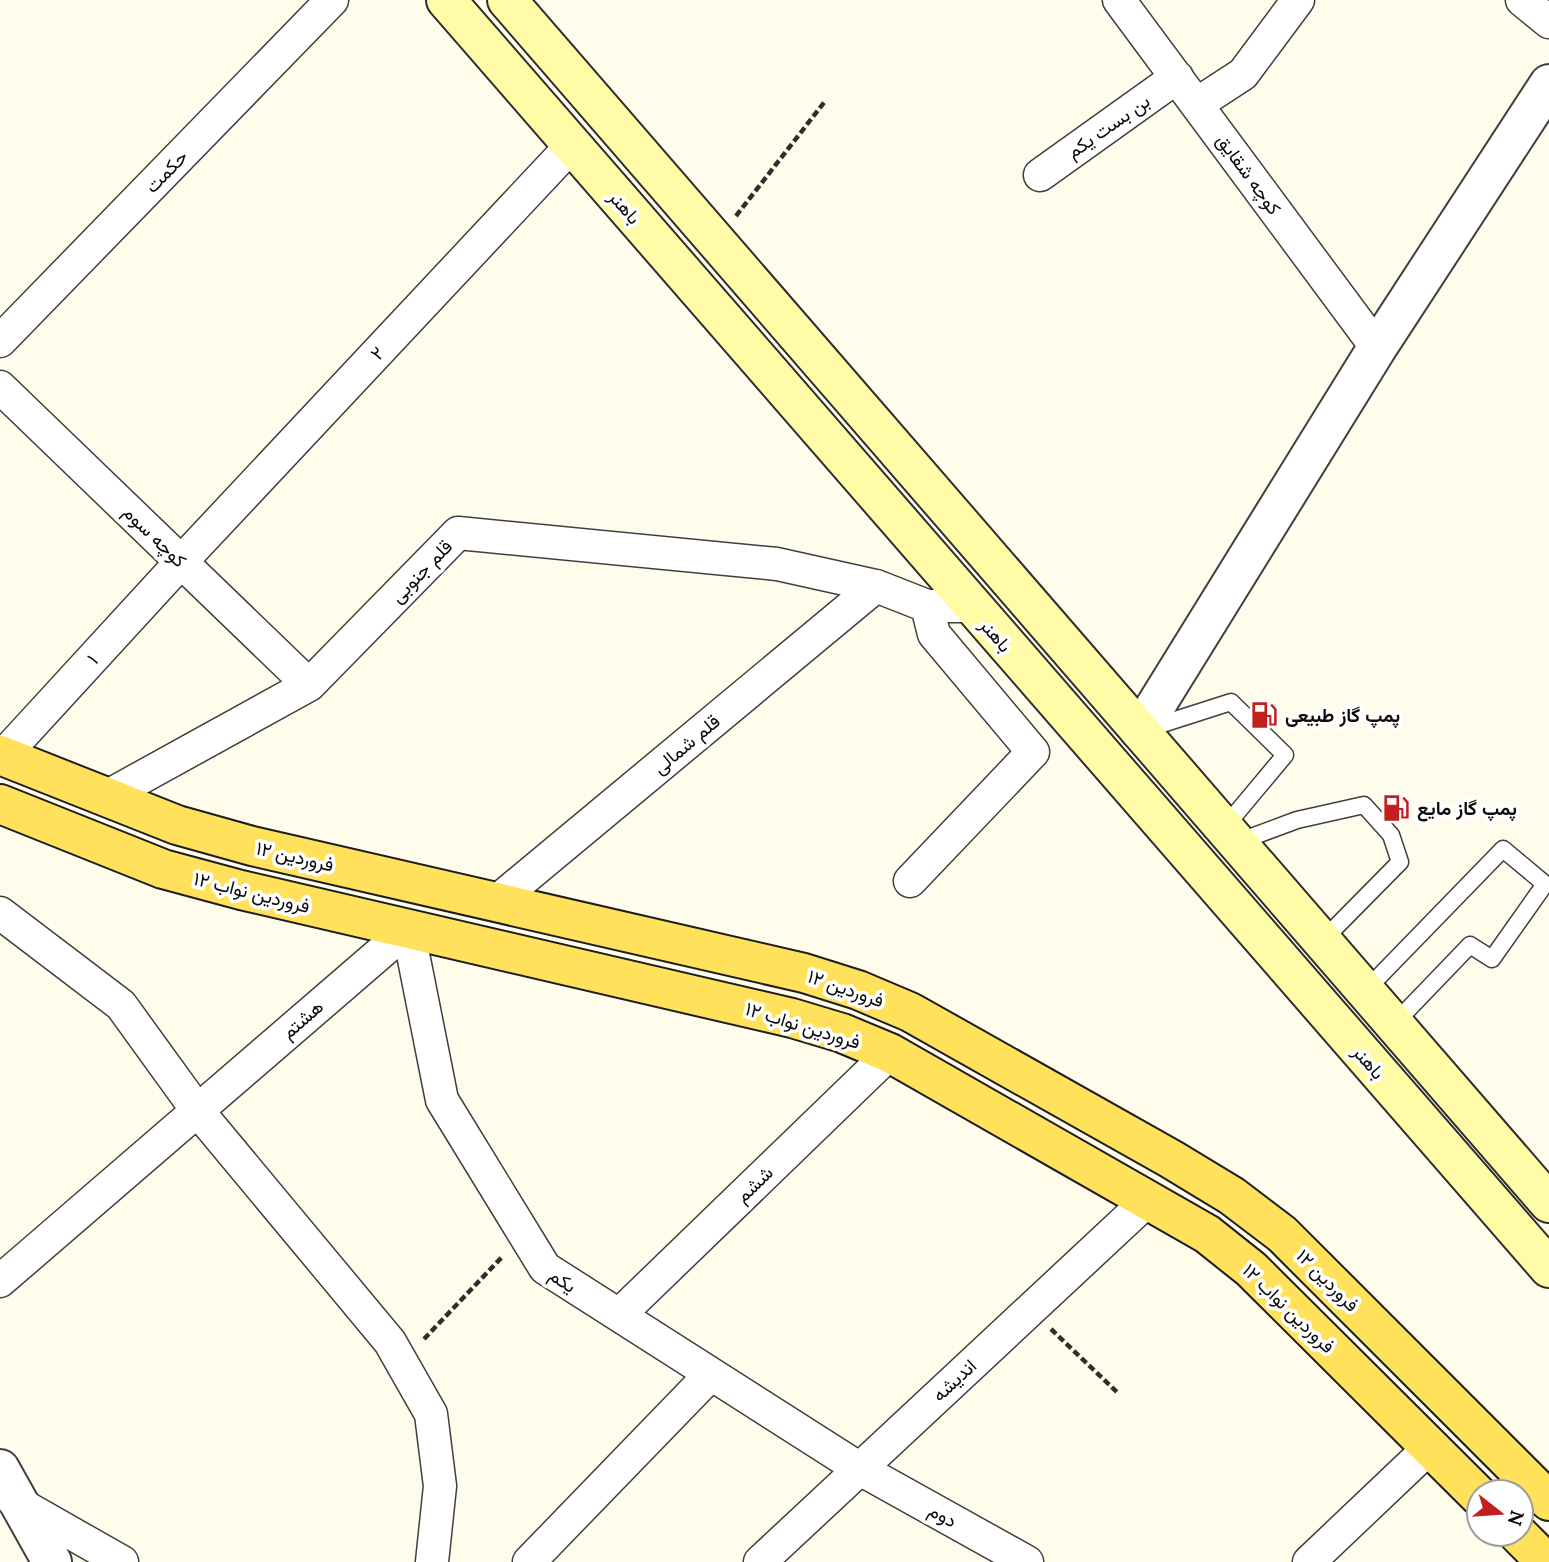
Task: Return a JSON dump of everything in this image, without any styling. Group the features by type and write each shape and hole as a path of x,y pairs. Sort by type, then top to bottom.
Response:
{"main road":[{"name":"باهنر","path":"446,0 1549,1268"},
{"path":"507,0 1549,1203"},
{"name":"۱۲ فروردین","path":"1,755 177,825 252,846 804,973 858,990 910,1012 1171,1159 1232,1196 1282,1234 1549,1501"},
{"name":"۱۲ فروردین نواب","path":"0,804 163,869 241,890 792,1017 842,1033 890,1053 1207,1234 1251,1269 1465,1482"},
{"path":"1149,1199 1171,1159"},
{"path":"1532,1548 1546,1562"}],"street":[{"name":"حکمت","path":"0,341 332,0"},
{"name":"کوچه شقایق","path":"1119,0 1377,348"},
{"path":"1197,104 1243,74 1298,0"},
{"path":"1522,0 1549,22"},
{"name":"بن بست یکم","path":"1040,175 1177,78"},
{"path":"1140,731 1377,348 1549,84"},
{"name":"۲","path":"181,562 572,145"},
{"name":"کوچه سوم","path":"0,387 309,685"},
{"name":"قلم جنوبی","path":"106,797 309,685 458,533 777,564 876,586"},
{"name":"۱","path":"1,755 181,562"},
{"path":"876,586 927,606 971,606"},
{"name":"قلم شمالی","path":"496,902 876,586"},
{"path":"910,881 1033,752 934,635 927,606"},
{"path":"0,913 121,1005 197,1110 390,1342 431,1414 440,1486 432,1562"},
{"name":"هشتم","path":"0,1281 408,929"},
{"name":"یکم","path":"408,929 442,1100 545,1268 860,1469"},
{"name":"ششم","path":"619,1315 890,1053"},
{"name":"اندیشه","path":"760,1562 1149,1199"},
{"path":"529,1562 711,1374"},
{"path":"1308,1562 1430,1447"},
{"path":"0,1469 10,1498 52,1562"},
{"name":"دوم","path":"860,1469 1027,1562"},
{"path":"10,1498 122,1562"}],"lane":[{"path":"1140,731 1231,702 1286,755 1230,835"},
{"path":"1230,835 1364,805 1391,835 1400,862 1322,941"},
{"path":"1365,991 1503,849 1545,884 1492,959 1470,944 1394,1024"}],"path":[{"path":"716,242 826,100"},
{"path":"401,1363 524,1234"},
{"path":"1031,1309 1119,1394"}],"place":[{"name":"پمپ گاز طبیعی","path":"1264,715"},
{"name":"پمپ گاز مایع","path":"1396,808"}]}
